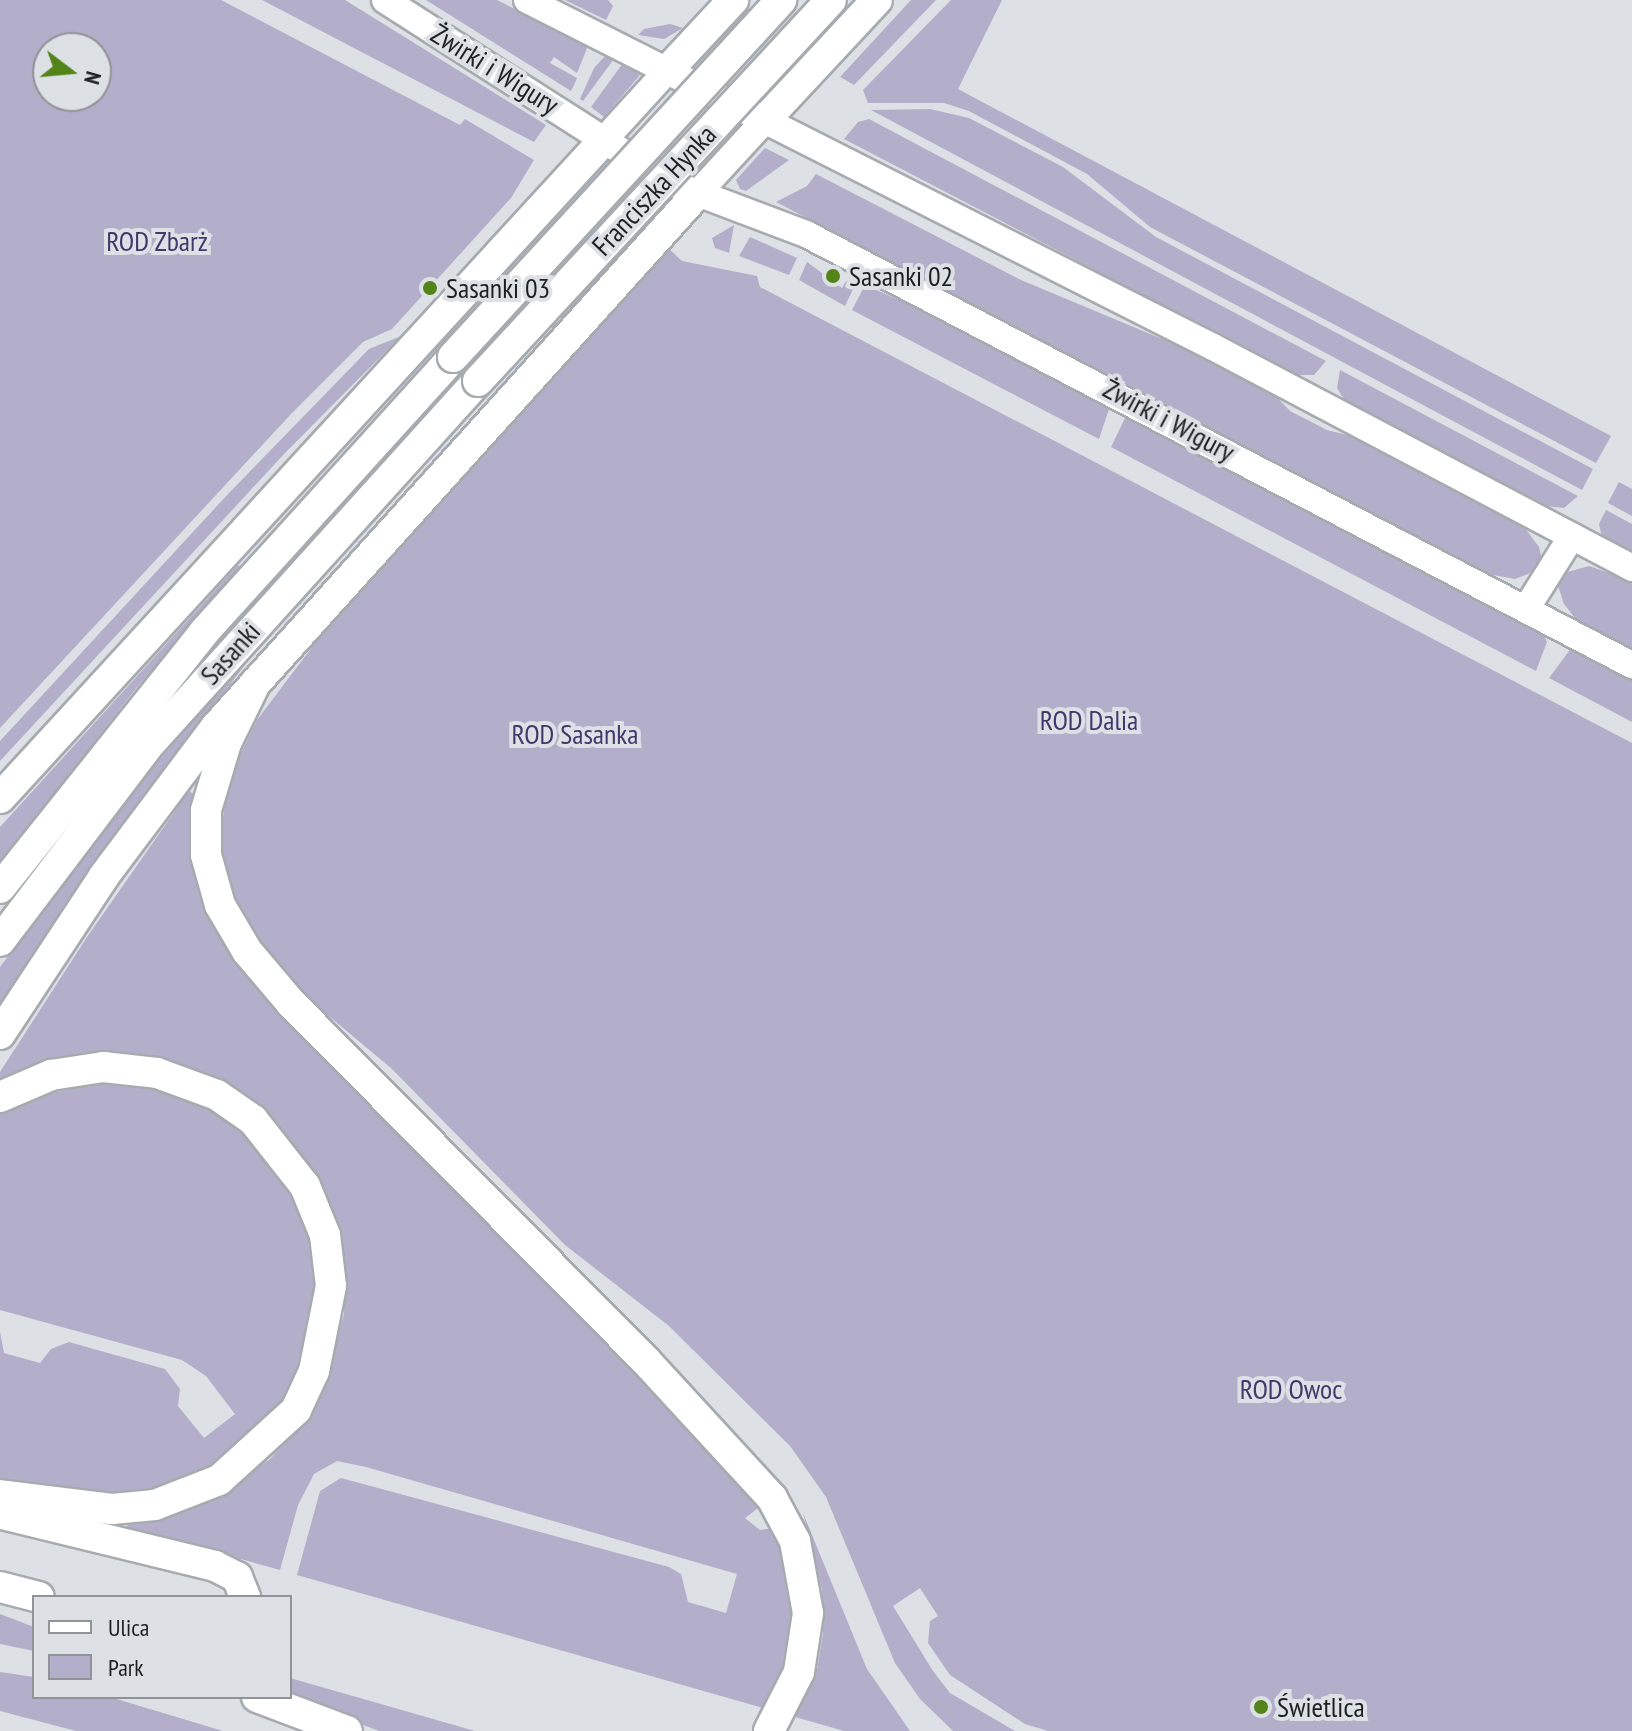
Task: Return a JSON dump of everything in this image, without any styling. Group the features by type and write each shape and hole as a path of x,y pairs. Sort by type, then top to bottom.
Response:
{"main road":[{"name":"Żwirki i Wigury","path":"385,0 604,140 697,194 806,234 1632,665"},
{"path":"527,0 1213,347 1632,568"},
{"path":"0,798 733,0"},
{"name":"Franciszka Hynka","path":"453,357 781,0"},
{"name":"Franciszka Hynka","path":"478,381 831,0"},
{"path":"0,1034 140,825 256,682 697,194 877,0"},
{"name":"Sasanki","path":"0,888 235,596 453,357"},
{"name":"Sasanki","path":"0,941 147,747 478,381"},
{"path":"1526,609 1572,536"},
{"path":"256,682 213,776 204,821 214,888 237,937 291,1003 645,1360 772,1498 795,1541 808,1613 799,1672 769,1731"},
{"path":"0,1097 51,1075 103,1067 167,1075 217,1095 253,1120 305,1186 325,1235 331,1286 314,1371 296,1410 219,1480 155,1505 112,1509 0,1495"},
{"path":"0,1514 215,1566 237,1577 244,1595"},
{"path":"0,1587 32,1595"},
{"path":"0,1595 32,1609"},
{"path":"262,1699 347,1731"}],"green space":[{"name":"ROD Zbarż","path":"0,0 221,0 460,125 465,119 534,160 511,198 392,329 363,342 292,413 0,728"},
{"path":"262,0 345,0 546,125 534,142"},
{"path":"426,0 497,0 588,46 577,73 554,57 550,63 577,78 571,91"},
{"path":"565,0 608,0 613,6 606,20"},
{"path":"911,0 936,0 854,85 840,77"},
{"path":"951,0 1002,0 958,89 1611,436 1596,463 1150,227 1087,174 969,111 944,103 868,103 863,90"},
{"path":"670,24 683,28 664,39 638,35 644,29"},
{"path":"606,55 614,59 583,101 580,99 594,68"},
{"path":"623,63 640,75 604,117 591,107"},
{"path":"930,109 969,118 1063,167 1156,237 1593,469 1582,490 871,110"},
{"path":"869,119 1326,361 1314,375 1296,375 844,139 858,122"},
{"path":"765,148 789,160 746,191 740,189 736,180"},
{"path":"816,174 1021,280 1203,356 1272,392 1290,411 1327,430 1363,439 1522,524 1539,547 1542,560 1536,571 1515,579 1488,574 776,202 807,186"},
{"path":"734,225 729,253 715,248 712,238"},
{"path":"750,237 797,258 789,275 739,256"},
{"path":"669,249 682,261 757,276 760,287 1632,743 1632,1731 1048,1731 1025,1724 950,1675 928,1643 930,1621 938,1616 920,1588 893,1606 933,1671 950,1693 1015,1731 953,1731 920,1699 895,1663 826,1497 790,1446 669,1326 565,1245 391,1068 325,1013 273,962 242,917 226,878 220,834 230,776 257,720 328,626"},
{"path":"807,262 842,288 846,281 855,285 845,306 799,280"},
{"path":"865,285 965,329 1110,406 1099,439 852,310"},
{"path":"401,336 285,453 0,761 0,741 228,494 369,349"},
{"path":"1340,370 1578,496 1564,508 1545,506 1345,401 1337,388"},
{"path":"1127,414 1542,632 1547,642 1536,671 1111,447"},
{"path":"1619,482 1632,489 1632,516 1608,503"},
{"path":"1606,510 1632,524 1632,552 1602,537 1599,524"},
{"path":"238,565 242,568 137,687 0,864 0,827"},
{"path":"1589,566 1632,581 1632,650 1575,618 1564,604 1558,586 1564,573"},
{"path":"274,626 88,873 0,1008 0,967 115,812"},
{"path":"1572,647 1632,678 1632,722 1549,678"},
{"path":"189,791 194,794 197,878 761,1506 745,1518 760,1530 774,1528 784,1548 794,1602 789,1656 817,1670 823,1633 822,1590 803,1513 867,1669 910,1731 844,1731 297,1575 320,1491 341,1478 669,1567 681,1574 688,1602 726,1613 737,1574 366,1467 337,1461 314,1474 298,1505 280,1570 127,1527 128,1521 205,1502 269,1460 298,1430 323,1388 344,1314 344,1278 321,1187 298,1150 247,1098 209,1076 136,1055 103,1055 0,1080 0,1072 87,937"},
{"path":"105,1082 142,1084 178,1094 216,1111 248,1136 292,1191 307,1228 316,1300 301,1366 285,1398 227,1460 169,1486 93,1495 0,1481 0,1332 4,1353 40,1363 51,1349 69,1342 165,1369 180,1389 178,1406 204,1438 235,1414 206,1376 182,1360 0,1310 0,1114 37,1096"},
{"path":"0,1614 32,1626 32,1651 0,1644"},
{"path":"0,1672 32,1677 32,1699 117,1699 223,1731 76,1731 0,1711"},
{"path":"292,1679 475,1731 379,1731 292,1698"}],"place":[{"name":"Sasanki 02","path":"833,276"},
{"name":"Sasanki 03","path":"430,288"},
{"name":"Świetlica","path":"1261,1707"}],"park label":[{"name":"ROD Dalia","path":"1089,720"},
{"name":"ROD Sasanka","path":"575,734"},
{"name":"ROD Owoc","path":"1291,1389"}]}
